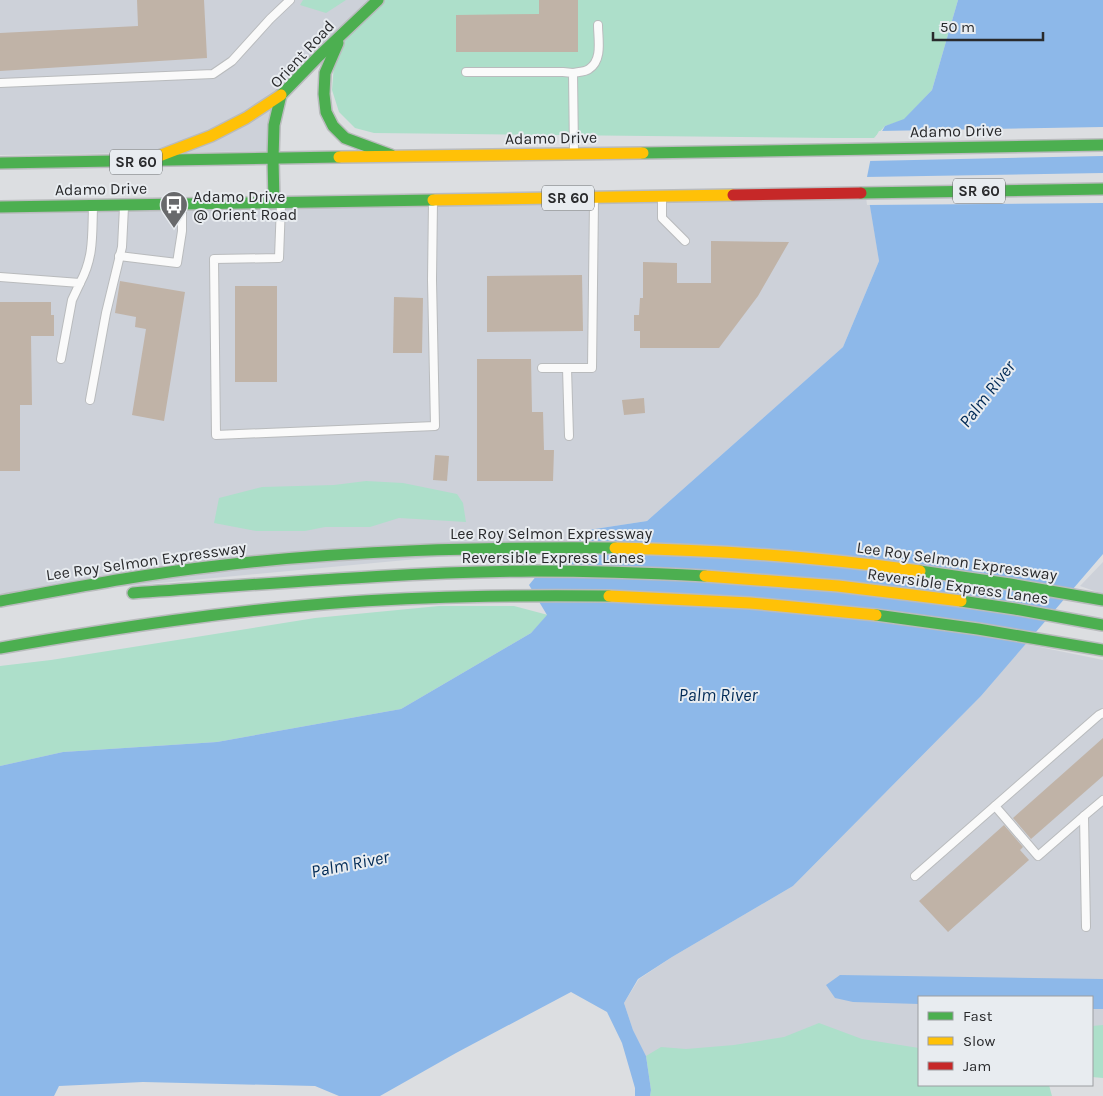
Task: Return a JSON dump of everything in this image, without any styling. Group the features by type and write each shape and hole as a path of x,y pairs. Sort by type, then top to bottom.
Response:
{"main road":[{"name":"Orient Road","path":"277,202 273,159 274,125 281,95 378,0"},
{"path":"341,35 325,73 324,94 326,112 333,126 345,138 395,156"},
{"path":"143,162 211,136 246,118 281,95"},
{"name":"Adamo Drive","path":"0,163 1103,145"},
{"name":"Adamo Drive","path":"0,207 1103,189"},
{"name":"Lee Roy Selmon Expressway","path":"0,601 167,572 230,564 433,549 494,548 583,548 724,552 809,558 895,567 986,580 1103,600"},
{"name":"Reversible Express Lanes","path":"127,594 483,572 654,574 849,587 937,598 1103,626"},
{"path":"0,648 230,613 396,599 516,595 670,598 816,609 961,626 1103,650"},
{"path":"0,601 88,596"}],"lane":[{"path":"0,83 213,74 232,61 290,0"},
{"path":"466,72 573,73 588,70 596,62 598,25"},
{"path":"573,73 574,154"},
{"path":"662,196 662,218 685,241"},
{"path":"542,368 592,368 594,198"},
{"path":"277,202 279,258 214,259 216,435 436,426 432,280 433,200"},
{"path":"119,256 177,263 182,231 182,204"},
{"path":"61,359 72,300 88,266 92,250 94,205"},
{"path":"90,400 106,313 122,247 124,205"},
{"path":"0,277 80,283"},
{"path":"567,368 569,436"},
{"path":"915,876 1099,714 1103,713"},
{"path":"995,806 1038,856 1103,800"},
{"path":"1084,816 1086,927"}],"shaded area":[{"path":"0,0 372,0 276,101 268,151 0,155"},
{"path":"869,198 879,261 843,347 647,521 588,530 567,545 0,598 0,206"},
{"path":"1103,562 1103,594 1080,586"},
{"path":"1025,644 1103,660 1103,1058 1093,1058 1093,996 918,996 918,1076 818,1095 646,1056 633,1030 624,1003 639,979 672,957 793,886 981,696"}],"green space":[{"path":"303,0 346,0 326,13 300,5"},
{"path":"379,0 958,0 932,90 904,120 885,126 874,138 835,138 374,133 355,128 339,112 332,90 335,52"},
{"path":"366,481 403,483 457,494 463,503 466,522 399,518 370,527 325,527 305,531 256,531 214,523 219,498 262,487 334,485"},
{"path":"439,606 514,606 548,615 531,633 401,709 217,742 63,752 0,766 0,666 51,660 315,618"},
{"path":"819,1023 862,1039 918,1048 918,1086 1049,1086 1052,1096 650,1096 651,1090 646,1056 661,1047 686,1049 734,1045 784,1037"},
{"path":"1103,1025 1103,1078 1093,1077 1093,1026"}],"water":[{"name":"Palm River","path":"958,0 1103,0 1103,554 981,696 793,886 638,979 624,1003 633,1030 646,1056 651,1090 650,1096 635,1096 635,1088 622,1043 607,1012 571,992 380,1096 339,1096 315,1086 143,1082 59,1086 54,1096 0,1096 0,766 63,752 217,742 401,709 531,633 547,615 529,585 554,554 588,530 647,521 843,347 879,261 866,182 873,147 885,126 904,119 932,90"},
{"path":"840,975 1103,979 1103,1009 1093,1009 1093,996 918,996 918,1004 853,1002 835,998 826,985"}],"pier":[{"path":"1103,127 1103,156 868,161 871,146 879,131"},
{"path":"1103,173 1103,203 867,205 864,182 865,177"}],"building":[{"path":"137,0 204,0 207,58 0,71 0,33 138,26"},
{"path":"539,0 578,0 578,52 456,52 456,15 539,14"},
{"path":"711,241 789,242 758,296 719,348 640,348 640,331 634,331 634,315 639,315 640,298 643,298 643,262 677,263 677,283 711,283"},
{"path":"582,275 583,331 487,332 487,276"},
{"path":"120,281 185,292 164,421 132,415 146,329 135,327 136,317 115,313"},
{"path":"235,286 277,286 277,382 235,382"},
{"path":"394,297 423,298 422,353 393,353"},
{"path":"0,302 51,302 51,315 54,315 54,336 31,336 32,405 20,405 20,471 0,471"},
{"path":"477,359 531,359 532,412 543,412 544,450 554,450 553,481 477,481"},
{"path":"644,398 645,413 624,415 622,400"},
{"path":"435,455 449,456 447,481 433,480"},
{"path":"1103,738 1103,776 1031,839 1013,818"},
{"path":"1004,825 1023,847 1020,850 1029,860 948,932 919,901"}],"traffic: fast":[{"path":"274,202 274,125 281,95 378,0"},
{"path":"338,43 325,73 324,94 326,112 333,126 345,138 391,155"},
{"path":"643,153 1103,145"},
{"path":"0,163 339,157"},
{"path":"861,193 1103,189"},
{"path":"0,207 433,200"},
{"path":"0,601 162,573 315,556 465,549 615,548"},
{"path":"133,593 333,579 484,572 577,571 705,576"},
{"path":"920,571 1103,600"},
{"path":"0,648 173,620 305,605 446,597 609,596"},
{"path":"961,601 1103,625"},
{"path":"876,615 978,629 1103,650"}],"traffic: slow":[{"path":"151,159 211,136 246,118 281,95"},
{"path":"339,157 643,153"},
{"path":"433,200 733,195"},
{"path":"615,548 768,555 920,571"},
{"path":"705,576 838,586 961,601"},
{"path":"609,596 750,603 876,615"}],"traffic: jam":[{"path":"733,195 861,193"}],"place":[{"name":"Adamo Drive @ Orient Road","path":"174,229"}]}
